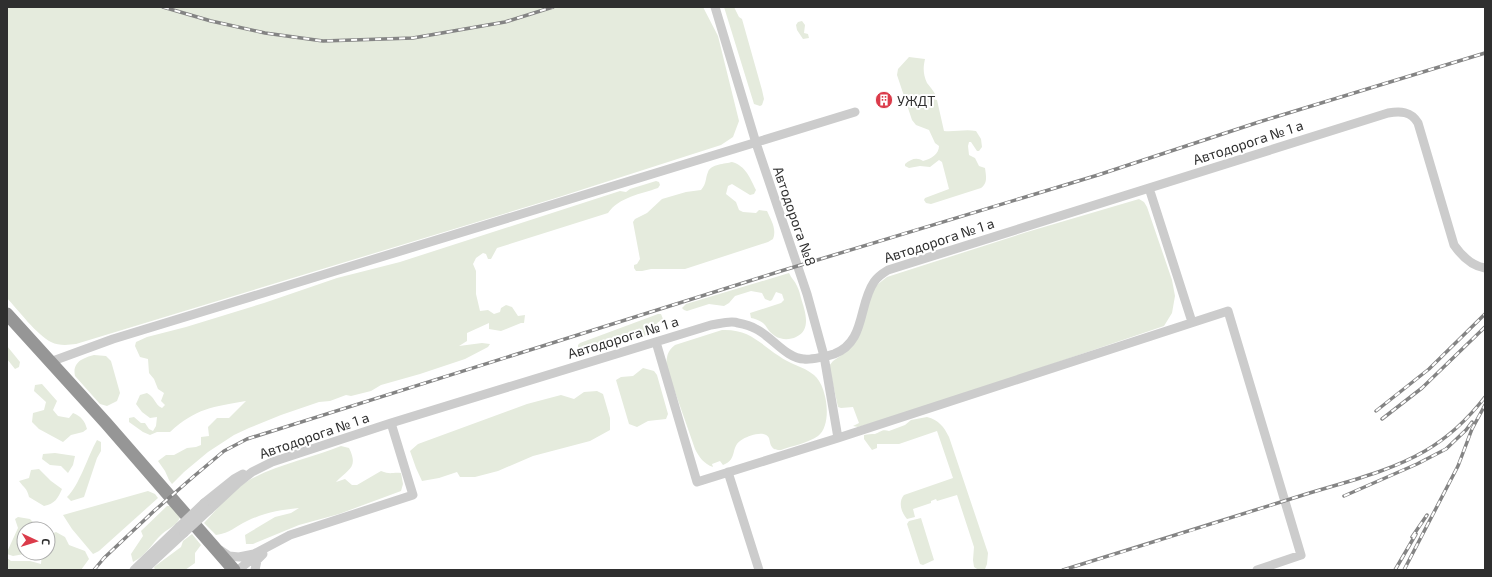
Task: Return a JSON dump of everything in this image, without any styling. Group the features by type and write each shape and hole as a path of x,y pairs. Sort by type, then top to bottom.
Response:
{"highway":[{"path":"7,314 106,423 234,570"}],"street":[{"name":"Автодорога №8","path":"715,7 756,143 807,294 824,356 838,438"},
{"name":"Автодорога № 1 а","path":"181,530 207,507 252,472 272,462 391,423 711,325 737,322 756,329 794,357 804,360 834,354 843,349 853,340 859,326 865,303 874,282 880,275 888,270 1388,113 1399,111 1409,114 1415,118 1418,123 1454,245 1469,261 1485,268"},
{"path":"50,362 120,336 855,112"},
{"path":"1149,188 1192,322"},
{"path":"656,342 697,482 838,438 1228,311 1301,556 1257,570"},
{"path":"214,546 229,556 239,557 254,554 290,535 412,495 391,423"},
{"path":"728,472 759,570"},
{"path":"134,570 181,530"},
{"path":"144,570 181,530"},
{"path":"238,570 270,545"},
{"path":"255,570 257,560 270,545"}],"shaded area":[{"path":"7,7 703,7 718,36 739,121 733,137 721,145 559,197 76,344 60,345 51,342 40,334 7,298"},
{"path":"724,7 734,7 739,17 742,19 764,99 762,105 760,106 754,104"},
{"path":"802,21 805,25 804,33 808,34 809,38 803,39 797,30 796,25 798,22"},
{"path":"909,57 925,59 925,77 927,83 935,94 932,99 937,100 944,131 976,131 981,139 982,147 979,151 977,151 971,142 969,142 968,146 969,155 975,158 979,166 985,168 986,182 981,188 931,204 926,203 924,200 925,198 949,189 942,162 939,160 930,167 920,166 909,168 905,166 905,164 912,160 918,159 923,161 929,159 936,154 939,149 939,146 935,143 929,130 916,125 912,120 897,75 898,69"},
{"path":"732,162 744,169 756,190 754,194 750,195 732,184 728,186 726,194 736,202 739,210 743,212 756,213 759,210 767,211 774,228 773,239 768,242 685,269 651,269 636,271 634,265 637,264 640,259 633,222 635,219 647,213 662,199 686,192 701,190 707,174 712,167"},
{"path":"656,181 659,182 660,185 658,188 638,194 618,203 608,213 497,248 491,259 488,259 486,254 483,253 476,258 473,264 476,271 476,294 480,311 488,310 494,314 500,312 501,308 506,305 512,307 518,316 525,315 524,323 501,331 489,329 489,323 467,333 467,341 459,346 482,343 490,344 488,347 465,359 381,385 371,391 351,396 346,395 330,401 319,402 249,428 234,435 208,452 172,484 158,461 166,455 174,455 187,448 201,445 201,437 209,436 208,427 217,418 229,418 246,401 214,407 197,413 179,424 170,432 157,432 150,435 129,422 129,418 134,417 141,423 145,423 149,429 153,431 156,426 157,417 150,418 142,412 136,404 140,395 147,393 162,408 165,405 161,401 164,393 158,389 154,379 149,373 148,359 140,357 135,346 136,342 147,337 186,327 264,303 337,278 400,262 620,191 626,192 630,189"},
{"path":"1139,199 1144,202 1147,207 1172,280 1175,296 1172,313 1164,326 916,410 858,427 853,426 859,423 853,407 838,407 829,366 833,361 846,352 873,288 887,277 1027,232"},
{"path":"789,273 799,290 806,320 804,330 801,334 794,338 786,339 777,337 764,324 751,318 750,313 781,303 784,300 782,294 776,292 770,301 765,299 762,293 751,291 735,296 724,306 709,304 687,311 682,308 686,304"},
{"path":"661,314 663,319 657,323 658,330 654,333 581,354 578,353 578,345 580,343"},
{"path":"722,330 731,330 753,337 783,359 805,369 819,380 825,396 827,415 823,431 818,436 781,450 776,450 771,446 767,436 764,434 757,434 746,437 739,442 736,445 731,459 723,465 720,461 712,464 713,467 702,460 695,449 666,366 667,359 669,352 675,345"},
{"path":"7,346 20,362 19,367 15,369 7,359"},
{"path":"94,355 106,356 111,361 120,393 117,401 107,406 100,404 75,376 75,367 79,361"},
{"path":"643,368 654,371 657,375 668,414 666,419 648,421 637,427 629,424 616,380 621,377 633,376"},
{"path":"42,384 57,401 53,410 58,416 69,418 73,413 76,414 82,419 87,429 83,432 71,435 63,442 39,429 32,422 33,413 44,410 46,402 34,391 35,385"},
{"path":"597,391 603,394 610,418 610,430 590,441 533,456 498,471 475,477 460,477 457,472 439,478 422,481 410,451 418,444 527,404 561,395 574,399 584,392"},
{"path":"927,417 941,424 949,437 988,553 987,564 984,570 974,567 974,547 957,495 937,501 936,499 931,501 931,503 913,509 915,517 907,519 903,513 901,501 904,495 953,478 937,431 899,444 877,444 877,448 872,450 864,439 864,435 875,434 887,430 889,431 905,425 911,420"},
{"path":"97,440 101,442 101,451 97,458 84,497 71,501 67,497 75,486"},
{"path":"341,446 349,448 353,460 351,468 336,482 345,479 352,485 357,485 381,471 401,473 403,484 401,491 339,514 299,525 253,544 246,544 245,535 275,517 291,513 299,508 260,515 229,531 216,535 204,523 232,493 251,479 273,469"},
{"path":"55,453 75,456 73,465 68,473 61,466 50,465 42,459 43,454"},
{"path":"39,469 62,489 56,500 51,504 44,506 29,497 19,481 29,478 31,470"},
{"path":"148,491 155,494 158,498 99,551 93,554 72,529 63,515"},
{"path":"167,506 175,506 181,514 180,518 174,526 158,538 142,556 133,562 131,554 143,536 141,531"},
{"path":"18,517 30,519 32,521 16,522 15,519"},
{"path":"921,518 934,560 923,565 920,564 907,524 909,521"},
{"path":"16,532 16,555 7,554"},
{"path":"56,532 65,537 69,545 85,551 89,559 81,570 7,570 7,558 11,561 30,561 41,564 41,561 56,561"},
{"path":"192,534 201,545 195,553 195,563 185,570 155,570 154,567 181,547 183,541"}],"railway":[{"path":"163,7 211,21 265,33 323,41 413,38 505,22 553,7"},
{"path":"94,570 104,558 154,511 193,477 224,451 247,439 781,271 1098,175 1259,122 1485,53"},
{"path":"1376,411 1429,369 1485,314"},
{"path":"1382,419 1422,388 1485,327"},
{"path":"1063,570 1364,477 1410,459 1450,434 1472,413 1485,397"},
{"path":"1404,570 1458,466 1472,429 1485,405"},
{"path":"1344,496 1417,464 1446,449 1466,430 1472,422"},
{"path":"1412,537 1427,515"},
{"path":"1395,570 1416,534"}],"place":[{"name":"УЖДТ","path":"884,100"}]}
